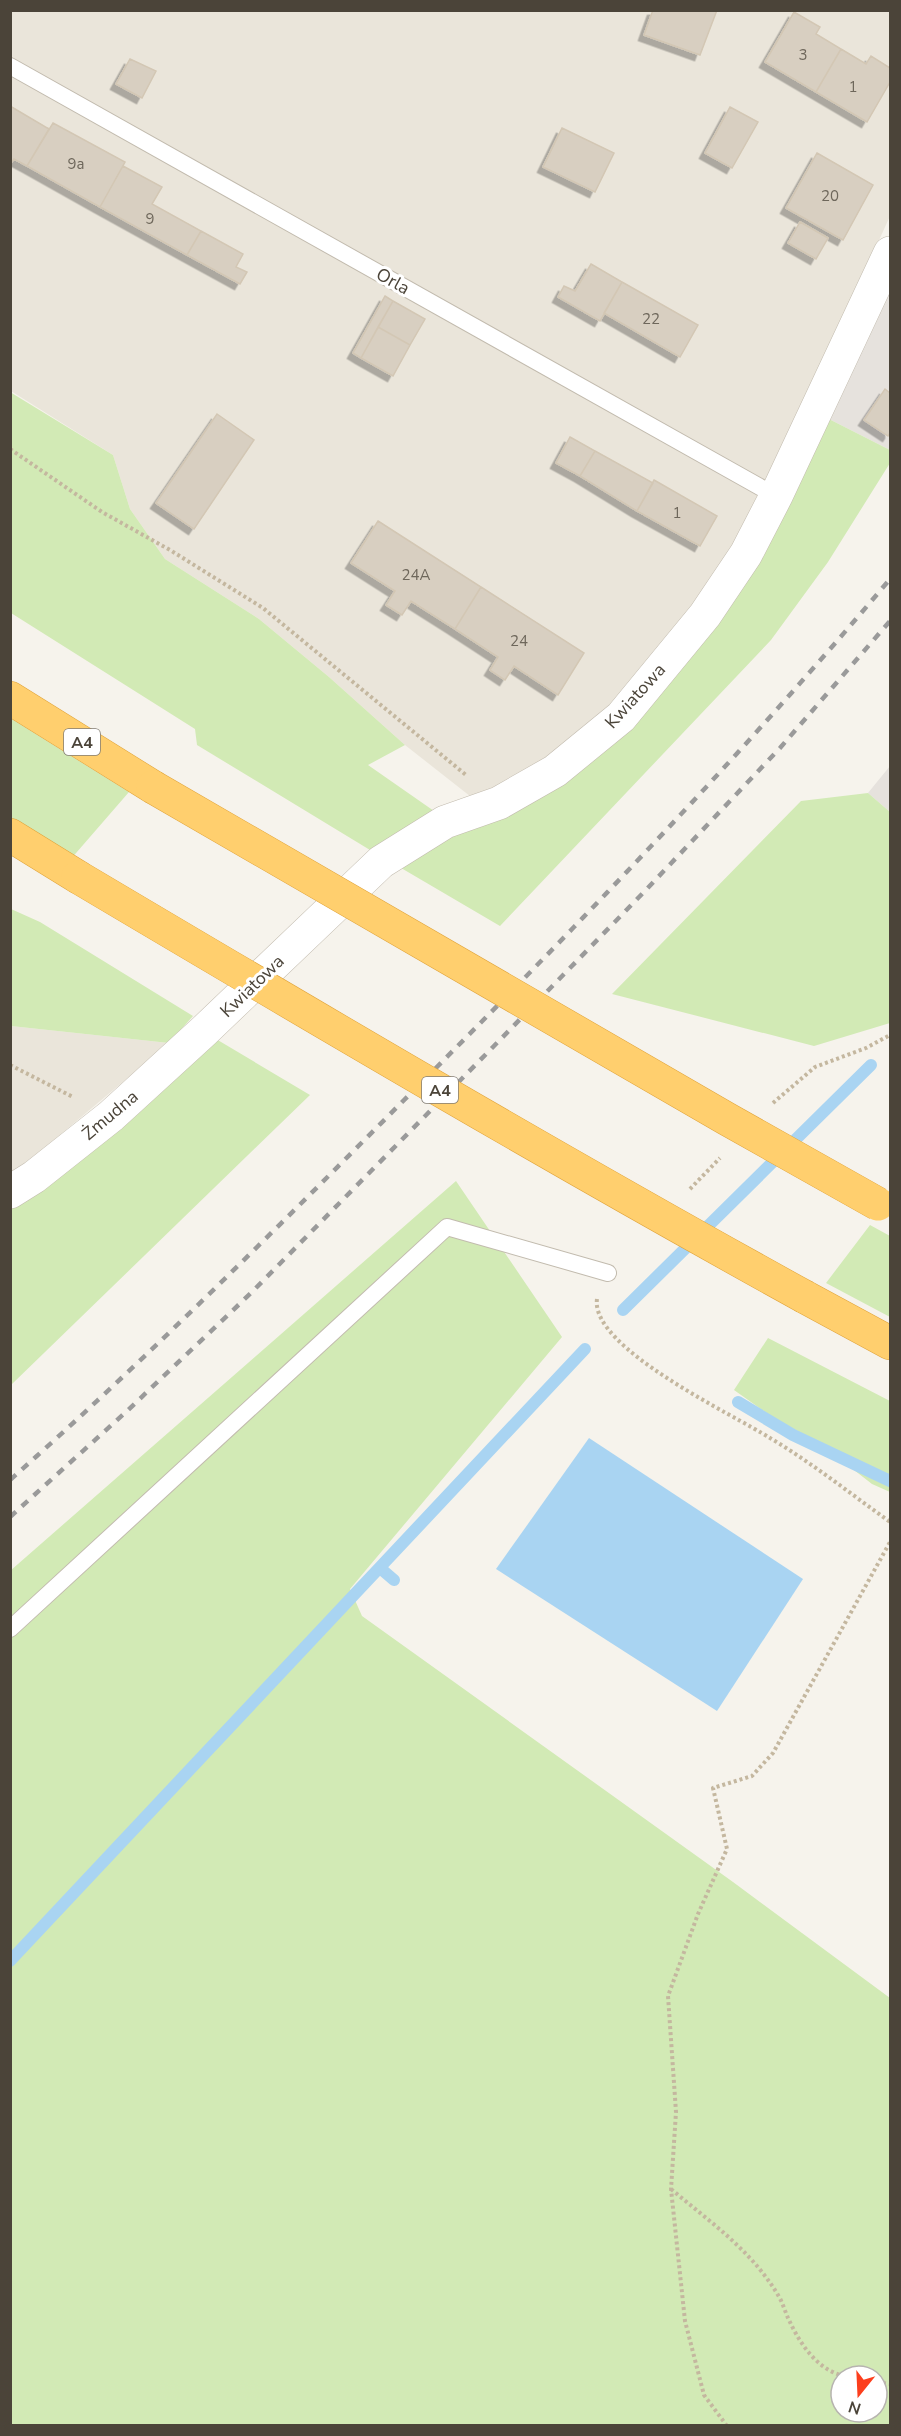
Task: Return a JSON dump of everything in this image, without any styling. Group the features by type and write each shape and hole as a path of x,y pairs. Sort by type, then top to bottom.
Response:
{"highway":[{"name":"A4","path":"10,698 153,787 884,1208"},
{"name":"A4","path":"10,835 642,1207 891,1343"}],"street":[{"name":"Kwiatowa","path":"204,1031 381,862 445,822 499,803 555,771 621,717 705,615 746,554 776,496 891,253"},
{"name":"Żmudna","path":"10,1192 34,1177 111,1116 204,1031"}],"lane":[{"name":"Orla","path":"10,66 776,496"},
{"path":"10,1629 447,1227 608,1273"}],"path":[{"path":"10,449 102,512 170,550 263,608 499,803"},
{"path":"766,1110 782,1093 815,1067 866,1048 891,1035"},
{"path":"10,1065 111,1116"},
{"path":"683,1196 724,1153"},
{"path":"608,1273 600,1287 596,1303 601,1318 613,1336 655,1371 771,1438 891,1522"},
{"path":"728,2426 704,2395 685,2321 670,2189 676,2112 668,1996 698,1914 727,1849 713,1788 752,1776 773,1754 891,1542"},
{"path":"670,2189 744,2250 778,2296 790,2323 808,2351 818,2364 829,2370"}],"shaded area":[{"path":"10,11 890,11 890,216 760,503 692,611 610,707 548,762 475,800 405,745 329,677 259,619 165,559 130,509 113,455 11,391"},
{"path":"890,278 890,450 823,416"},
{"path":"890,766 890,812 868,793"},
{"path":"11,1026 169,1043 11,1174"}],"green space":[{"path":"10,392 113,455 130,509 165,559 259,619 329,677 405,745 368,765 434,811 370,850 197,745 195,729 11,613"},
{"path":"823,416 890,450 890,463 828,562 771,640 500,926 396,865 630,723"},
{"path":"10,718 129,792 70,860 11,820"},
{"path":"868,793 890,812 890,1023 814,1046 612,994 801,801"},
{"path":"11,909 40,922 193,1016 169,1043 11,1026"},
{"path":"216,1039 310,1095 11,1385 11,1205"},
{"path":"456,1181 562,1337 350,1589 362,1616 733,1882 890,1998 890,2425 11,2425 10,1571"},
{"path":"870,1225 890,1236 890,1317 826,1283"},
{"path":"768,1338 890,1401 890,1492 872,1484 818,1442 775,1419 734,1390"}],"water":[{"path":"589,1438 803,1579 717,1711 496,1569"}],"building":[{"path":"653,10 717,10 700,55 644,35"},
{"path":"794,12 820,27 816,34 841,49 816,92 765,62"},
{"path":"841,49 866,64 871,56 890,68 890,82 867,122 816,92"},
{"path":"130,59 156,71 142,98 116,84"},
{"path":"10,106 49,129 27,166 14,159 10,164"},
{"path":"730,107 758,122 732,168 705,153"},
{"path":"53,123 125,162 100,207 27,166"},
{"path":"562,128 614,153 595,192 543,167"},
{"path":"817,153 873,185 843,240 786,208"},
{"path":"123,166 162,187 152,204 201,231 187,255 100,207"},
{"path":"800,222 828,238 816,259 788,243"},
{"path":"201,231 243,254 236,267 247,272 240,284 187,255"},
{"path":"591,264 622,282 600,321 558,297 564,286 575,291"},
{"path":"622,282 698,325 680,357 604,313"},
{"path":"385,296 393,301 361,358 353,353"},
{"path":"393,301 425,319 410,345 378,327"},
{"path":"378,327 410,345 393,376 361,358"},
{"path":"885,389 890,393 890,433 888,436 864,420"},
{"path":"217,414 254,440 194,529 156,503"},
{"path":"570,437 595,451 580,476 556,463"},
{"path":"595,451 653,483 637,511 580,476"},
{"path":"654,480 717,516 700,546 637,511"},
{"path":"378,521 481,587 455,629 411,601 402,615 386,605 395,591 351,563"},
{"path":"481,587 584,653 558,695 514,666 505,680 490,670 498,657 455,629"}],"waterway":[{"path":"623,1310 871,1065"},
{"path":"10,1961 585,1349"},
{"path":"738,1402 793,1435 890,1481"},
{"path":"380,1568 394,1580"}],"railway":[{"path":"10,1480 218,1285 541,961 719,773 890,579"},
{"path":"10,1517 127,1411 251,1293 493,1047 780,748 890,621"}]}
